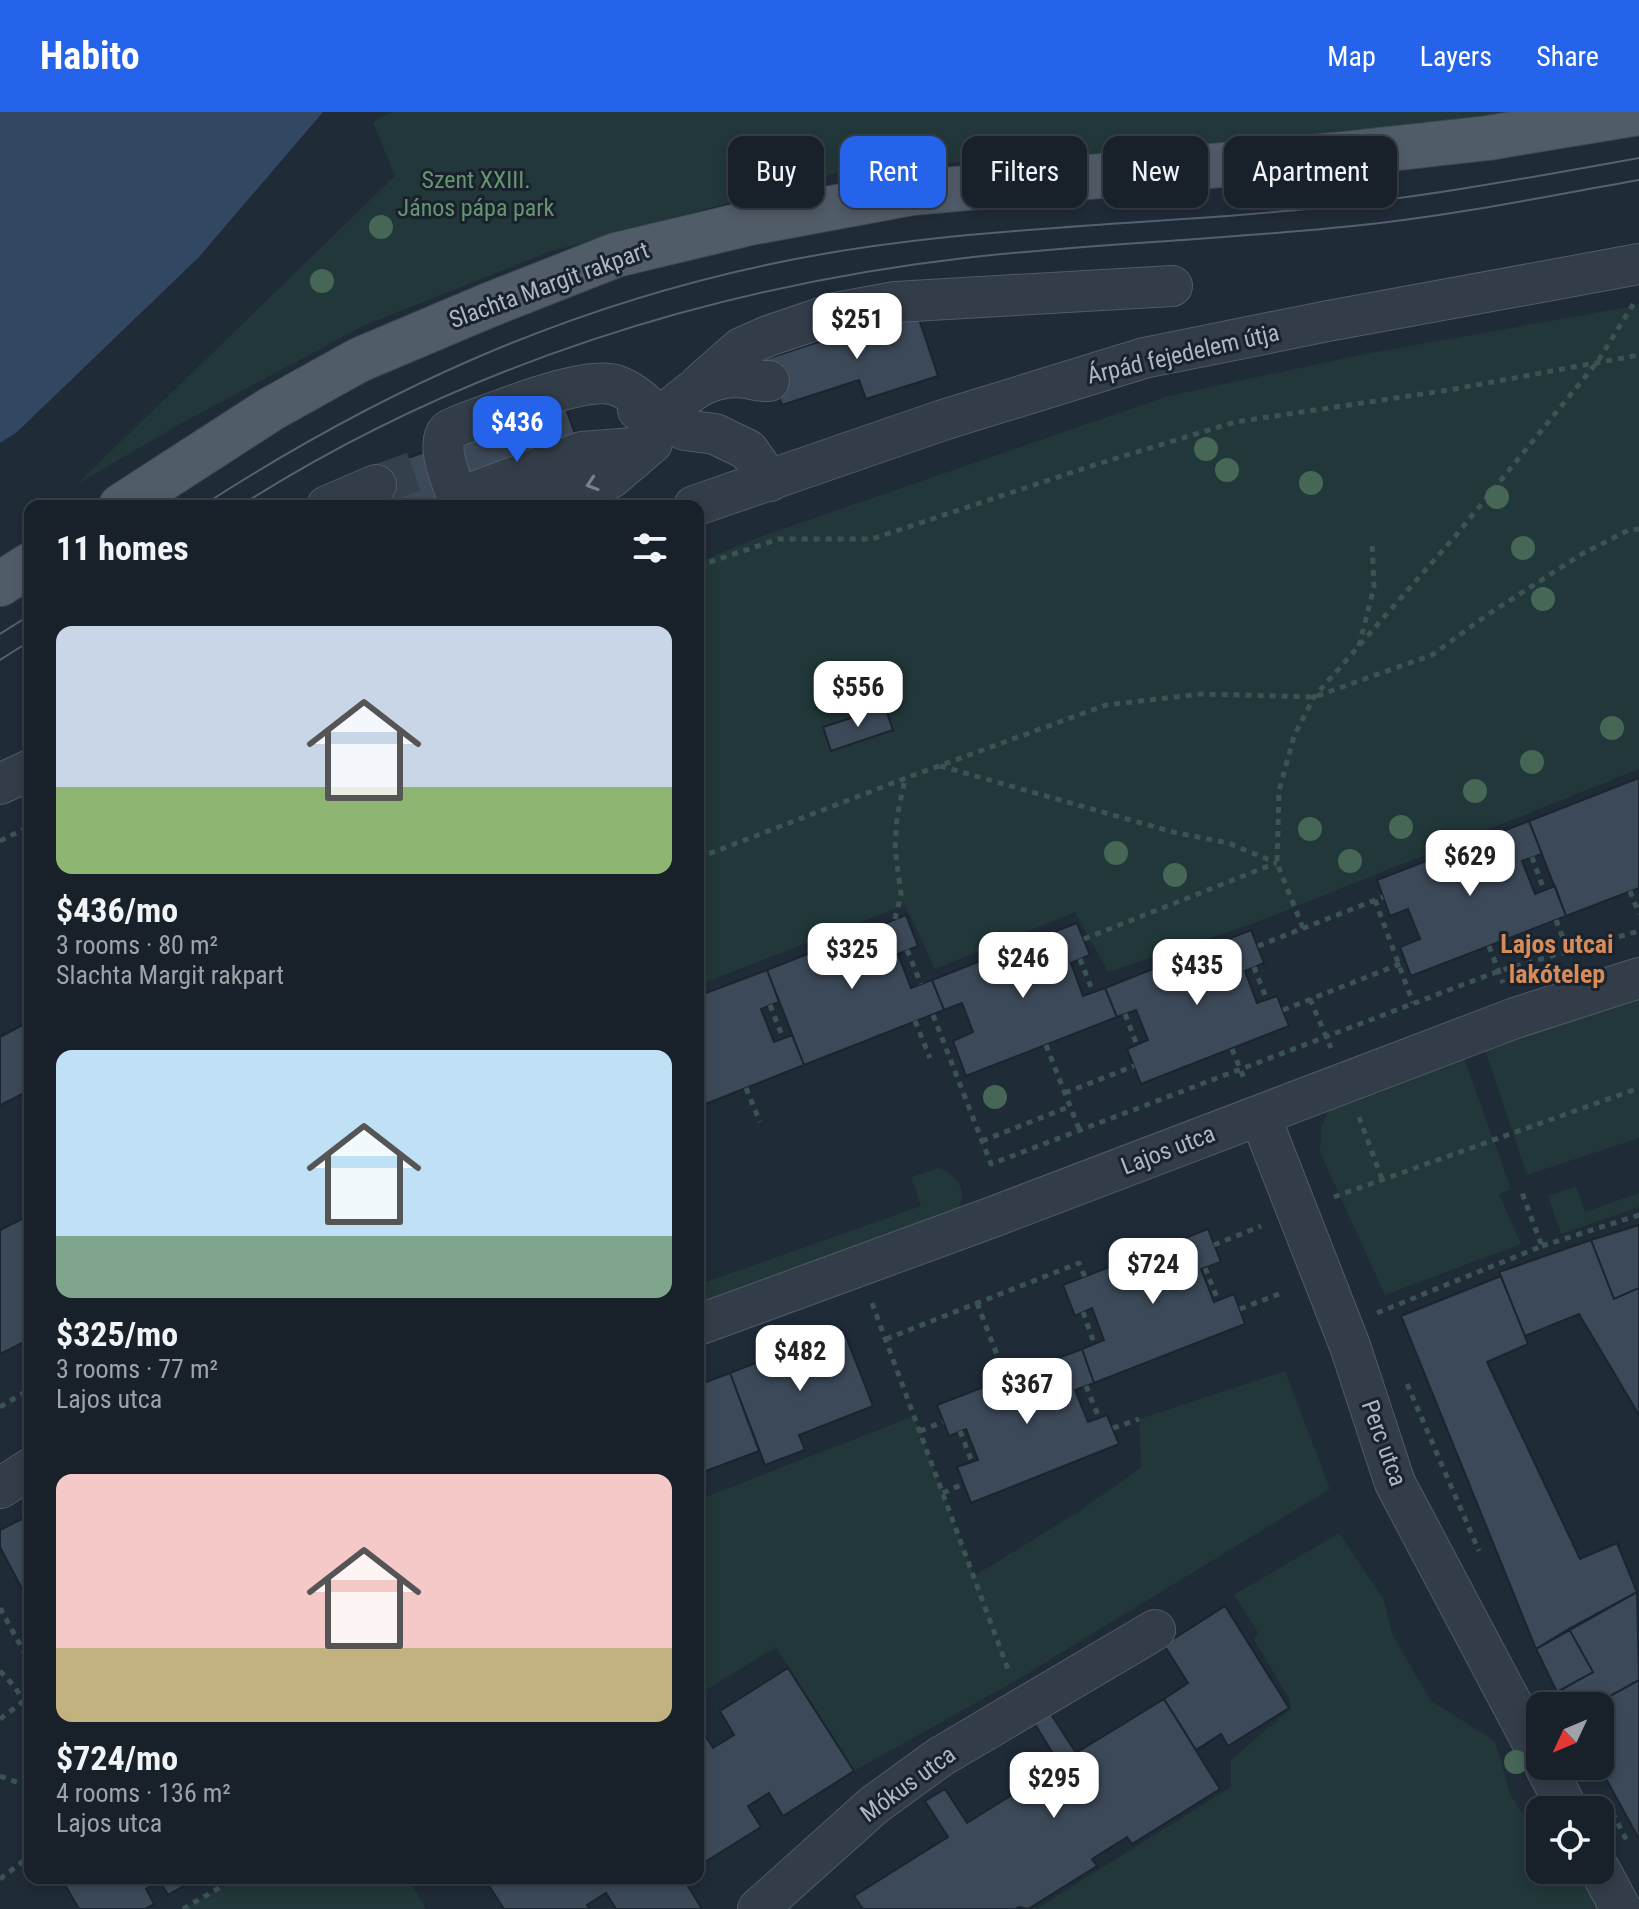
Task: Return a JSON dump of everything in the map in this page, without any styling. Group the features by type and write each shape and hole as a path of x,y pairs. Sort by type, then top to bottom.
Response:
{"main road":[{"name":"Slachta Margit rakpart","path":"130,500 271,409 359,360 616,255 750,223 912,193 1474,140 1639,113"},
{"path":"0,584 24,569"}],"street":[{"name":"Árpád fejedelem útja","path":"704,503 943,420 1144,358 1344,318 1638,282"},
{"path":"546,500 611,478 700,384 741,348 768,336 836,313 895,302 1172,286"},
{"path":"631,363 638,391 659,425"},
{"path":"700,384 740,377 757,383 769,381"},
{"path":"458,500 442,462 575,411 608,405 639,410 659,425 715,434 748,450 770,481"},
{"path":"474,500 479,490 659,425"},
{"path":"341,500 376,485"},
{"path":"0,784 24,773"},
{"name":"Lajos utca","path":"704,1323 1515,1018 1639,978"},
{"name":"Perc utca","path":"1260,1116 1316,1204 1350,1346 1395,1483 1526,1731"},
{"path":"0,1488 24,1473"},
{"name":"Mókus utca","path":"758,1909 874,1805 940,1757 1155,1630"},
{"path":"1561,1780 1578,1796"},
{"path":"1616,1859 1621,1909"}],"path":[{"path":"1303,928 1277,863 1279,791 1294,736 1314,697 1457,534 1598,361 1638,282"},
{"path":"704,564 779,539 872,539 1235,422 1449,390 1639,355"},
{"path":"704,856 1106,705 1201,694 1314,697 1432,655 1487,615 1582,554 1629,530 1639,529"},
{"path":"1359,647 1374,587 1372,542"},
{"path":"939,766 1173,832 1228,843 1277,863"},
{"path":"895,919 901,894 895,849 897,817 906,778"},
{"path":"0,841 24,829"},
{"path":"1532,857 1544,890"},
{"path":"1084,939 1277,863"},
{"path":"1630,891 1639,914"},
{"path":"1258,946 1383,897"},
{"path":"1375,900 1403,963 1413,1003"},
{"path":"1556,920 1568,951"},
{"path":"933,1015 991,1164 1499,971 1639,931"},
{"path":"1489,946 1499,971"},
{"path":"907,950 921,984"},
{"path":"1080,959 1093,992"},
{"path":"1283,1010 1403,963"},
{"path":"1254,967 1267,1000"},
{"path":"770,1005 783,1038"},
{"path":"1125,1014 1137,1045"},
{"path":"915,1021 930,1058"},
{"path":"1046,1045 1079,1129"},
{"path":"1232,1049 1240,1069"},
{"path":"951,1062 960,1059"},
{"path":"1065,1093 1134,1066"},
{"path":"746,1088 760,1122"},
{"path":"1214,1245 1316,1204 1639,1088"},
{"path":"982,1141 1071,1106"},
{"path":"1521,1190 1542,1246"},
{"path":"1316,1204 1339,1212"},
{"path":"1372,1299 1377,1313 1542,1246 1639,1215"},
{"path":"886,1339 1079,1263 1085,1277"},
{"path":"858,1267 1022,1707"},
{"path":"1205,1268 1218,1300"},
{"path":"1240,1309 1279,1294"},
{"path":"977,1303 1006,1378"},
{"path":"1083,1312 1094,1343"},
{"path":"1402,1372 1481,1556"},
{"path":"1086,1386 1099,1418"},
{"path":"0,1407 24,1393"},
{"path":"1113,1428 1139,1419"},
{"path":"920,1431 943,1422"},
{"path":"960,1431 972,1462"},
{"path":"943,1493 963,1484"},
{"path":"0,1608 24,1652"},
{"path":"0,1671 24,1701 0,1719"},
{"path":"0,1776 24,1785"},
{"path":"0,1879 24,1859"},
{"path":"183,1909 226,1884"}],"green space":[{"name":"Szent XXIII. János pápa park","path":"392,112 1615,112 1550,127 1397,136 1224,136 1224,146 1208,147 1208,136 1103,136 1103,153 1087,154 1087,136 962,136 962,162 946,163 946,136 840,136 840,172 824,177 824,136 728,136 728,203 549,252 365,325 178,425 76,485 395,176 373,122"},
{"path":"1639,305 1639,769 1257,922 1108,972 1075,912 935,969 905,905 704,983 704,560 765,535 1168,396 1365,354"},
{"path":"1639,994 1639,1138 1527,1175 1484,1047"},
{"path":"1463,1055 1511,1189 1499,1194 1521,1244 1385,1295 1320,1152 1321,1128 1330,1107"},
{"path":"939,1168 952,1176 962,1192 955,1213 704,1304 704,1283 921,1206 911,1177"},
{"path":"1576,1186 1585,1212 1639,1193 1639,1207 1561,1234 1548,1196"},
{"path":"1285,1371 1330,1489 1013,1682 854,1771 776,1647 704,1691 704,1498 914,1416 974,1576 1078,1512 1141,1468 1139,1419"},
{"path":"1339,1533 1384,1600 1392,1634 1431,1701 1495,1741 1510,1794 1526,1820 1526,1884 1589,1884 1611,1909 1036,1909 1231,1787 1231,1760 1291,1708 1289,1698 1253,1638 1259,1634 1234,1595"},
{"path":"226,1884 411,1884 426,1909 184,1909"}],"water":[{"path":"0,112 323,112 199,257 17,432 0,443"}],"building":[{"path":"916,310 938,376 866,399 859,380 782,405 766,359"},
{"path":"564,403 595,491 569,500 452,500 433,449"},
{"path":"433,449 452,500 351,500 371,471"},
{"path":"885,707 893,730 831,751 823,727"},
{"path":"1639,778 1639,888 1566,916 1529,821"},
{"path":"1529,821 1542,854 1522,861 1535,894 1555,886 1566,916 1411,976 1400,947 1420,939 1408,909 1390,916 1377,880"},
{"path":"906,915 918,946 898,954 911,988 932,980 944,1010 804,1065 767,970"},
{"path":"1077,923 1090,955 1071,963 1083,996 1105,988 1117,1017 966,1076 953,1041 973,1032 962,1003 944,1010 932,980"},
{"path":"1251,930 1264,963 1245,971 1257,1003 1277,996 1289,1026 1141,1084 1127,1049 1148,1040 1136,1010 1117,1017 1105,988"},
{"path":"767,970 779,1002 761,1009 774,1042 792,1035 804,1065 704,1105 704,994"},
{"path":"24,1024 24,1093 0,1105 0,1037"},
{"path":"24,1218 24,1342 0,1354 0,1230"},
{"path":"1639,1225 1639,1288 1614,1299 1591,1240"},
{"path":"1208,1229 1221,1262 1201,1269 1214,1302 1234,1294 1245,1324 1094,1383 1082,1349 1104,1340 1092,1308 1075,1316 1063,1285"},
{"path":"1591,1240 1614,1299 1639,1288 1639,1415 1579,1314 1525,1336 1499,1272"},
{"path":"1501,1276 1528,1344 1487,1362 1580,1559 1617,1543 1637,1592 1536,1649 1401,1316"},
{"path":"843,1329 873,1406 799,1435 805,1450 765,1465 730,1373"},
{"path":"1082,1349 1094,1383 1075,1390 1088,1422 1107,1415 1119,1444 971,1503 957,1467 978,1460 966,1429 949,1436 937,1405"},
{"path":"730,1373 759,1451 704,1472 704,1383"},
{"path":"24,1518 24,1593 0,1547 0,1530"},
{"path":"1637,1592 1639,1680 1614,1694 1557,1692 1593,1672 1569,1629"},
{"path":"1225,1606 1289,1708 1228,1746 1221,1734 1196,1750 1164,1699 1188,1683 1164,1645"},
{"path":"1569,1629 1593,1672 1557,1692 1536,1649"},
{"path":"788,1668 854,1771 783,1816 769,1793 748,1806 761,1827 704,1863 704,1734 713,1748 734,1735 720,1711"},
{"path":"1639,1680 1639,1839 1607,1780 1614,1780 1614,1694"},
{"path":"1164,1699 1220,1789 1132,1844 1127,1837 1092,1859 1097,1866 1028,1909 863,1909 854,1896 948,1837 925,1801 945,1789 967,1823 1060,1765 1033,1721 1049,1711 1076,1753"},
{"path":"64,1884 155,1884 146,1889 154,1904 145,1909 79,1909"},
{"path":"162,1884 187,1884 168,1895"},
{"path":"488,1884 687,1884 702,1909 616,1909 606,1893 587,1905 590,1909 504,1909"}],"tunnel":[{"path":"376,485 438,463"}],"tram line":[{"path":"212,500 335,426 473,359 616,305 690,283 766,265 892,244 955,236 1320,208 1457,190 1639,158"},
{"path":"250,500 324,456 411,412 500,373 592,340 780,288 876,270 973,257 1413,219 1639,180"},
{"path":"0,634 24,619"},
{"path":"0,660 24,645"}],"district":[{"name":"Lajos utcai lakótelep","path":"1557,959"}]}
